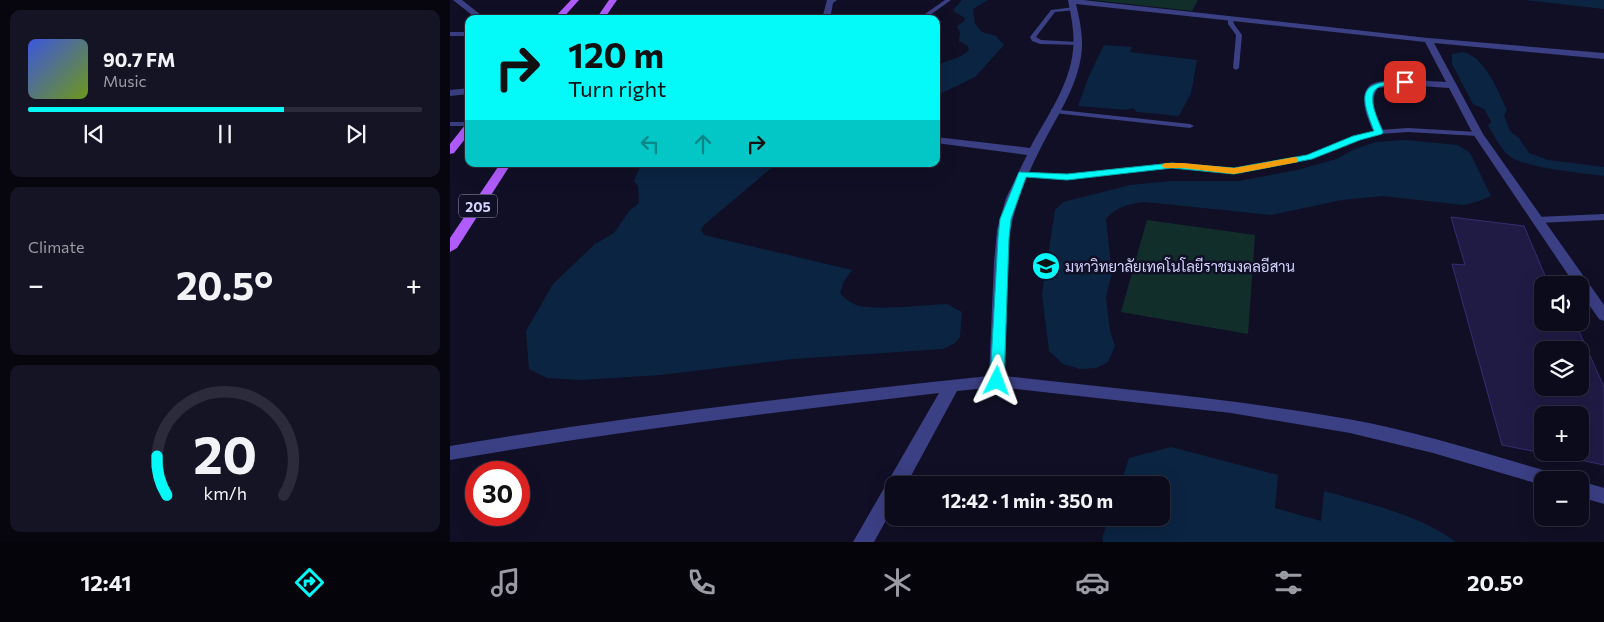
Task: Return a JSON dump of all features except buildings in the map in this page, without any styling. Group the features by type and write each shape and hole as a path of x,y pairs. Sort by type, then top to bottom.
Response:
{"main road":[{"path":"561,15 575,0"},
{"path":"603,15 613,0"},
{"path":"453,147 465,131"},
{"path":"453,147 465,142"},
{"name":"205","path":"450,248 503,167"}],"street":[{"path":"457,0 477,15"},
{"path":"827,15 830,2 833,0"},
{"path":"997,381 1003,238 1006,219 1022,174 1054,112 1076,63 1078,44 1072,3 1428,40 1604,56"},
{"path":"450,34 465,34"},
{"path":"1428,40 1478,134 1604,316"},
{"path":"1379,132 1368,106 1371,90 1375,86 1405,82 1452,85"},
{"path":"450,92 465,91"},
{"path":"940,140 1032,152"},
{"path":"450,452 768,407 997,381 1231,407 1350,426 1433,446 1534,475"},
{"path":"901,476 952,386"},
{"path":"1589,492 1604,496"},
{"path":"863,542 885,504"}],"lane":[{"path":"927,15 948,0"},
{"path":"1072,3 1053,11 1033,37 1034,40 1040,42 1078,44"},
{"path":"1230,18 1231,24 1239,35 1236,68"},
{"path":"1054,112 1190,126"},
{"path":"450,124 465,126"},
{"path":"1022,174 1067,177 1183,165 1234,171 1309,157 1356,138 1379,132 1408,130 1478,134"},
{"path":"1537,220 1604,217"}],"green space":[{"path":"1093,0 1198,0 1192,11"},
{"path":"1147,220 1255,235 1248,334 1121,312"}],"water":[{"path":"962,0 988,0 973,9 975,24 982,32 996,36 1004,45 975,77 940,94 940,64 961,56 969,50 968,46 959,41 960,32 957,26 965,18 955,12 954,9"},
{"path":"1524,0 1604,0 1604,9"},
{"path":"1104,45 1132,47 1130,52 1197,60 1191,93 1179,116 1137,112 1133,108 1126,110 1078,106 1089,76"},
{"path":"1464,52 1479,61 1485,68 1507,110 1504,115 1510,131 1519,138 1529,153 1548,160 1604,167 1604,176 1539,167 1515,160 1508,155 1488,126 1491,121 1484,109 1473,104 1452,64 1452,54"},
{"path":"1405,140 1458,145 1470,153 1491,196 1464,205 1382,196 1342,200 1271,215 1145,202 1124,206 1114,211 1106,219 1112,273 1106,297 1110,331 1115,346 1108,362 1096,368 1080,369 1063,364 1049,351 1042,294 1055,210 1063,202 1130,185 1171,181 1239,181 1297,170 1336,159 1355,149 1376,142"},
{"path":"640,167 772,167 705,224 701,230 704,235 852,270 844,281 840,293 856,305 887,308 947,304 962,312 960,337 955,343 943,349 793,359 661,375 579,380 547,378 529,369 526,331 553,284 595,244 614,233 630,210 639,203 638,186 634,181"},
{"path":"1171,447 1278,475 1275,508 1321,521 1324,491 1376,505 1409,517 1426,524 1456,542 1103,542 1102,538 1106,526 1170,526 1170,476 1123,476 1129,458"}],"slow traffic":[{"path":"1165,166 1183,165 1234,171 1295,160"}],"place":[{"name":"มหาวิทยาลัยเทคโนโลยีราชมงคลอีสาน","path":"1046,266"}],"route":[{"path":"997,381 1003,238 1006,219 1022,174 1067,177 1183,165 1234,171 1309,157 1356,138 1379,132 1368,106 1371,90 1375,86 1405,82"}]}
